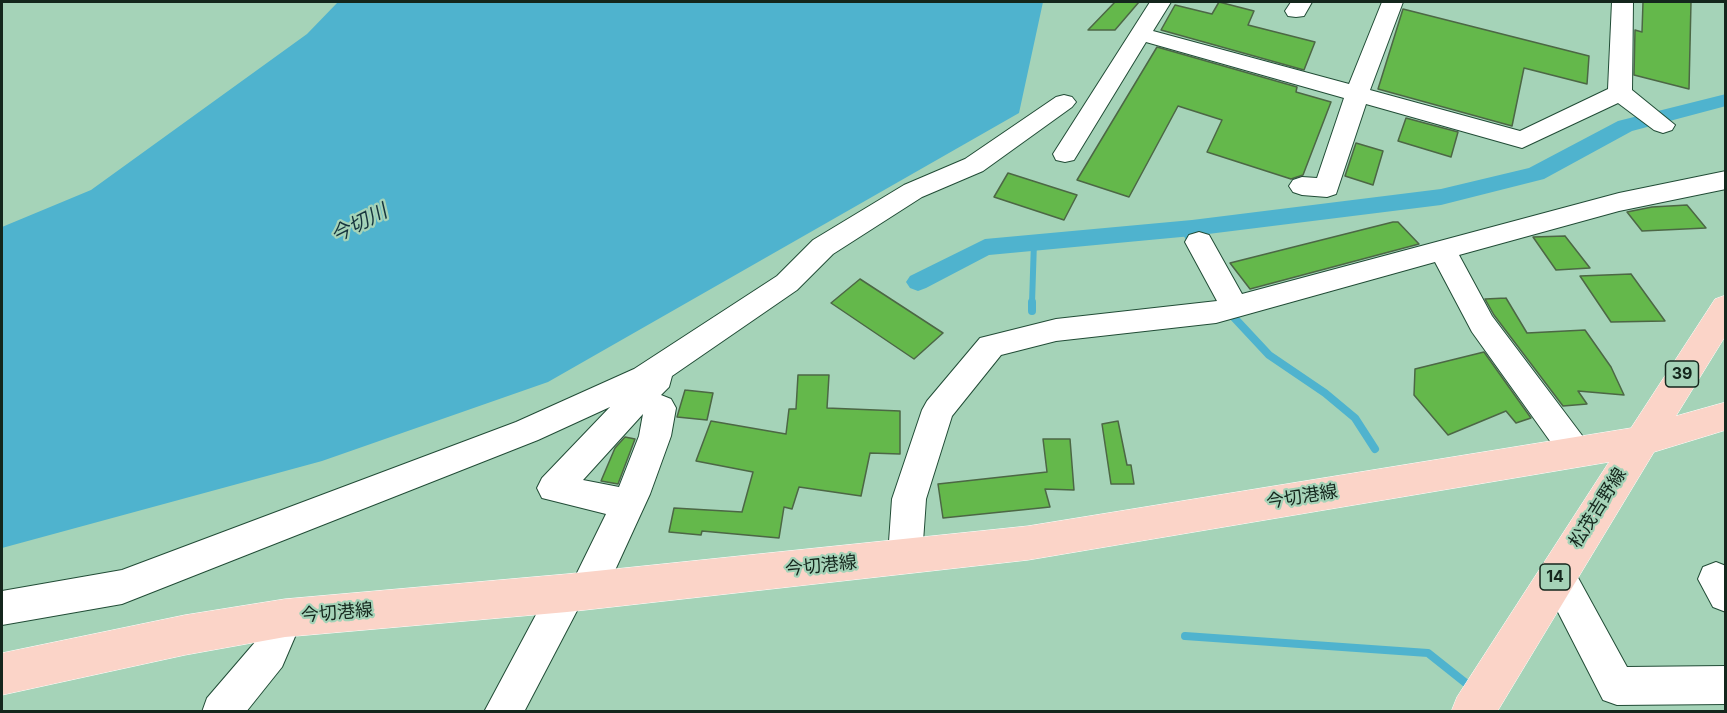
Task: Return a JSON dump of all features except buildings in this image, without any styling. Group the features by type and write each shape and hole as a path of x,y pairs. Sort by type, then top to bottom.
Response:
{"main road":[{"name":"39","path":"1639,442 1725,307"},
{"path":"1639,442 1725,416"},
{"name":"今切港線","path":"2,674 185,635 285,618 577,592 1028,543 1639,442"},
{"name":"松茂吉野線","path":"1472,711 1639,442"}],"street":[{"path":"1065,153 1160,2"},
{"path":"1619,2 1620,93"},
{"path":"1302,186 1327,188 1385,3"},
{"path":"1140,34 1522,140 1620,93"},
{"path":"1620,93 1663,125"},
{"path":"2,608 122,587 527,431 645,378 787,283 823,247 913,191 974,165 1064,102"},
{"path":"905,556 909,499 938,410 991,346 1056,330 1216,312 1619,202 1725,180"},
{"path":"1199,242 1235,307"},
{"path":"1443,251 1482,324 1576,452"},
{"path":"628,504 545,488 681,354"},
{"path":"503,711 577,592 628,504 655,436 660,408"},
{"path":"1557,575 1617,686 1725,685"},
{"path":"221,711 270,654 285,618"}],"water":[{"name":"今切川","path":"338,2 1043,2 1019,113 548,382 322,461 2,548 2,227 91,190 307,34"}],"waterway":[{"path":"918,282 985,247 1192,228 1441,197 1536,174 1625,126 1726,100"},
{"path":"1184,229 1191,244"},
{"path":"1032,303 1034,242"},
{"path":"1032,303 1032,311"},
{"path":"1227,310 1269,355 1325,393 1355,418 1375,449"},
{"path":"1185,636 1428,653 1472,688"}]}
